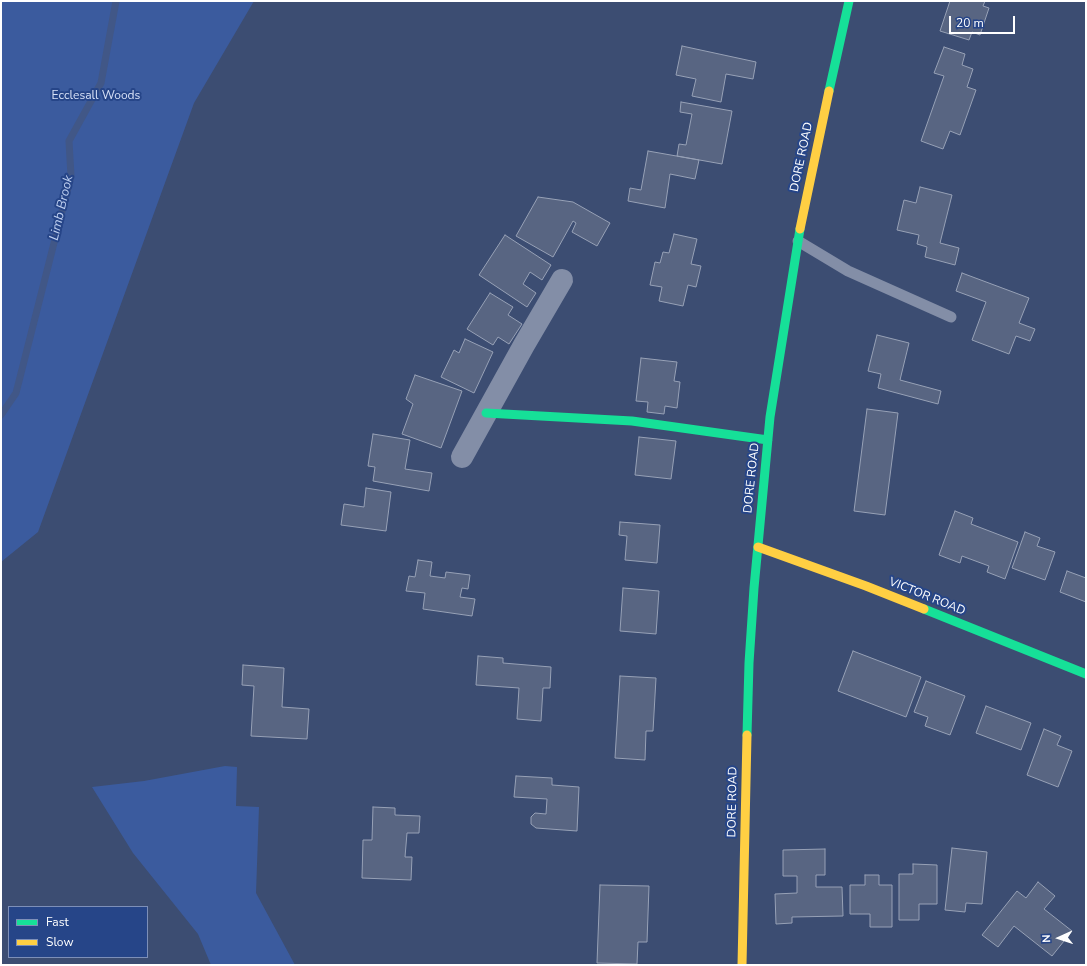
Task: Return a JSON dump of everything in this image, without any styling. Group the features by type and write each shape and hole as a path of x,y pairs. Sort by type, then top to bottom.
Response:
{"street":[{"name":"DORE ROAD","path":"742,965 749,664 754,588 770,417 803,213 841,32 849,1"},
{"path":"462,457 562,280"},
{"path":"486,413 632,421 768,440"},
{"name":"VICTOR ROAD","path":"758,547 866,586 1086,674"}],"lane":[{"path":"798,241 848,271 951,317"}],"green space":[{"name":"Ecclesall Woods","path":"1,1 254,1 194,103 38,532 1,562"},
{"path":"225,766 237,767 236,806 259,807 256,893 295,965 211,965 198,934 133,853 92,787 144,781"}],"building":[{"path":"950,1 985,1 983,6 989,8 980,35 972,32 969,40 940,31"},
{"path":"682,46 756,62 753,79 726,74 721,102 692,96 696,79 676,75"},
{"path":"944,47 965,54 962,65 973,69 967,87 976,90 960,135 950,131 943,149 921,141 944,76 934,73"},
{"path":"681,102 732,111 722,164 677,156 679,144 686,145 692,114 680,112"},
{"path":"648,151 699,160 695,179 670,174 665,208 628,201 630,188 641,190"},
{"path":"920,187 952,195 940,243 959,248 955,265 925,257 927,247 917,244 919,235 897,230 904,200 916,203"},
{"path":"538,197 573,202 610,223 597,246 572,232 576,223 573,221 553,257 516,236"},
{"path":"674,234 697,239 691,264 701,266 696,287 688,285 683,306 659,301 662,287 650,285 655,262 660,263 663,252 669,253"},
{"path":"505,235 551,265 542,280 530,272 523,284 536,293 527,307 479,275"},
{"path":"962,273 1029,298 1019,323 1035,329 1030,341 1016,336 1009,354 972,340 986,302 956,291"},
{"path":"490,293 513,307 508,315 522,324 509,344 498,337 493,345 467,329"},
{"path":"877,335 909,343 900,380 941,391 938,404 878,388 881,374 868,371"},
{"path":"465,339 493,352 474,393 441,377 454,350 459,353"},
{"path":"641,358 677,362 674,381 680,382 677,408 665,406 664,414 647,412 648,402 636,401"},
{"path":"415,375 462,391 441,448 402,434 413,404 406,399"},
{"path":"867,409 898,413 885,515 854,511"},
{"path":"373,434 410,440 405,469 432,473 429,491 373,481 375,467 368,466"},
{"path":"639,437 676,441 671,479 635,475"},
{"path":"366,488 391,492 386,531 341,525 344,504 364,507"},
{"path":"955,511 973,518 971,524 1018,542 1005,579 987,572 989,566 962,556 960,563 939,555"},
{"path":"620,522 660,525 657,563 625,560 627,536 619,535"},
{"path":"1025,532 1040,538 1037,546 1055,552 1045,580 1012,568"},
{"path":"418,560 432,562 430,576 445,578 446,572 470,575 468,589 462,588 460,597 475,599 472,616 423,609 425,593 406,591 409,576 415,577"},
{"path":"1067,571 1086,578 1086,602 1060,592"},
{"path":"623,588 659,591 656,634 620,631"},
{"path":"853,651 921,677 906,717 838,691"},
{"path":"478,656 503,658 503,663 551,667 550,688 543,688 541,721 517,719 519,688 476,685"},
{"path":"243,665 284,668 282,707 309,709 307,739 251,736 254,686 242,685"},
{"path":"620,676 656,678 653,731 646,731 645,760 615,758"},
{"path":"926,681 965,696 950,735 925,726 928,717 914,712"},
{"path":"986,706 1031,723 1021,750 976,733"},
{"path":"1044,729 1061,736 1057,745 1072,751 1058,787 1027,775"},
{"path":"516,776 552,778 552,785 579,787 577,831 536,828 531,824 531,817 535,813 546,814 547,799 514,797"},
{"path":"373,807 395,808 395,815 420,816 419,833 407,833 405,857 412,857 411,880 362,878 363,840 372,840"},
{"path":"952,848 987,852 982,904 966,903 965,912 945,910"},
{"path":"825,849 825,875 816,875 816,887 842,887 843,916 792,917 792,923 776,924 775,894 797,893 797,876 783,876 783,850"},
{"path":"913,864 937,865 937,904 919,904 919,920 899,920 899,874 913,874"},
{"path":"865,875 879,875 879,885 892,885 892,927 870,927 870,914 850,914 850,885 865,885"},
{"path":"1038,882 1055,896 1044,909 1072,931 1052,956 1014,926 998,947 982,935 1017,891 1026,898"},
{"path":"600,885 649,886 647,942 638,942 637,964 597,963"}],"waterway":[{"name":"Limb Brook","path":"1,415 16,393 71,176 69,141 101,83 116,1"}],"traffic: fast":[{"path":"829,91 849,1"},
{"path":"747,735 749,663 754,588 770,417 800,229"},
{"path":"486,413 632,421 768,440"},
{"path":"924,609 1086,674"}],"traffic: slow":[{"path":"800,229 829,91"},
{"path":"758,547 866,586 924,609"},
{"path":"742,965 747,735"}]}
